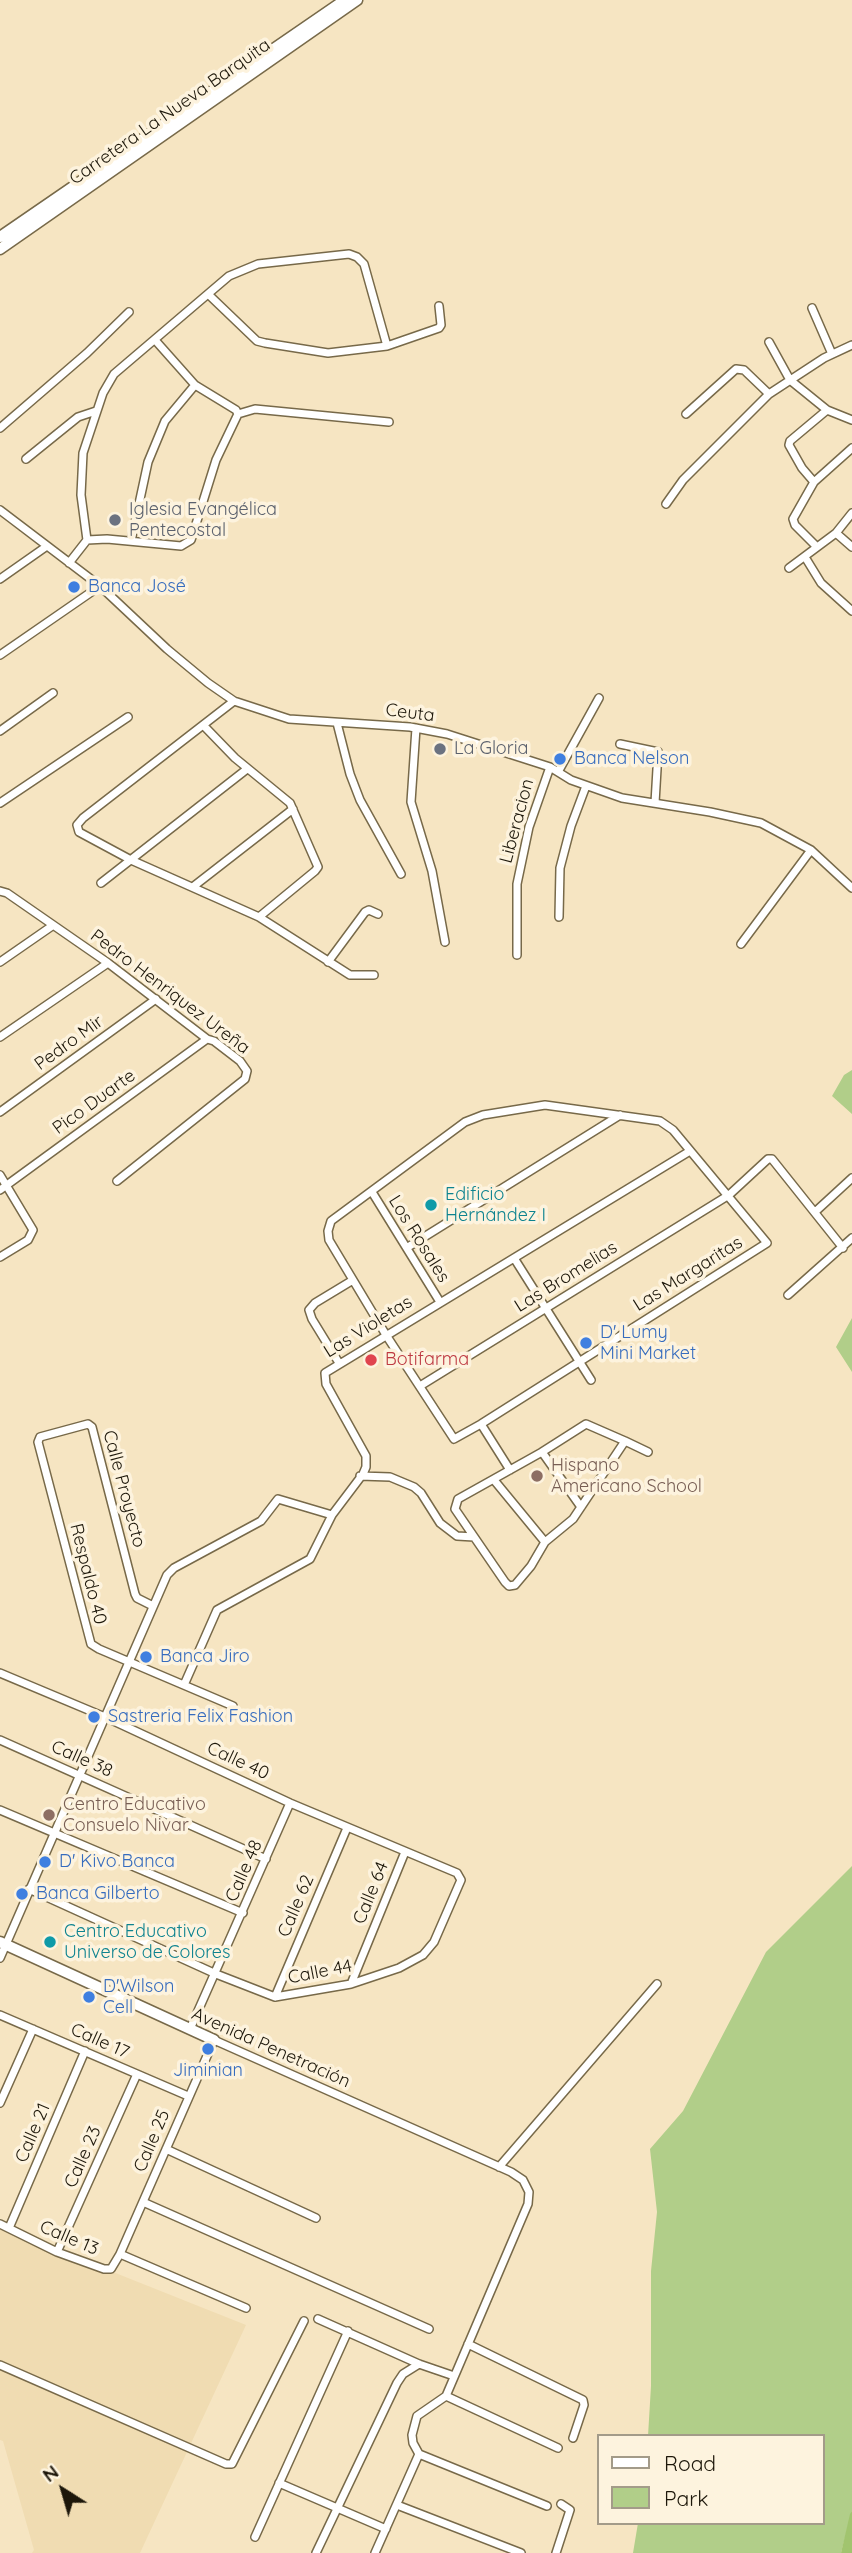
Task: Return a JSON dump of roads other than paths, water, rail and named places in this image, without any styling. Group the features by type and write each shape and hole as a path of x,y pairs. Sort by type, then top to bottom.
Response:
{"street":[{"name":"Carretera La Nueva Barquita","path":"0,237 345,0"},
{"name":"Carretera La Nueva Barquita","path":"0,249 357,0"},
{"path":"69,563 87,540 81,495 83,453 103,393 114,374 229,276 258,264 349,254 364,264 387,346"},
{"path":"209,295 257,341 328,353 387,346 439,328 439,306"},
{"path":"812,307 832,354"},
{"path":"0,428 87,354 129,312"},
{"path":"155,340 195,385 236,410 238,414"},
{"path":"769,342 790,380 827,410 852,420"},
{"path":"666,504 683,480 769,394 832,354 852,345"},
{"path":"686,414 736,369 744,370 769,394"},
{"path":"131,541 148,462 165,421 195,385"},
{"path":"87,540 181,546 191,540 216,460 238,414 255,409 389,422"},
{"path":"814,482 802,468 789,445 790,441 827,410"},
{"path":"26,458 78,417 96,411"},
{"path":"817,547 793,522 814,482 852,448"},
{"name":"Ceuta","path":"0,510 100,586 167,649 234,701 289,719 416,728 447,734 550,767 586,786 622,799 761,823 811,850 852,888"},
{"path":"789,568 836,533 852,513"},
{"path":"836,533 852,547"},
{"path":"0,579 47,546"},
{"path":"805,556 821,583 852,611"},
{"path":"0,655 100,586"},
{"path":"0,732 53,693"},
{"path":"558,772 599,698"},
{"path":"234,701 77,825 79,832 131,860 259,917 328,962 355,976 374,975"},
{"path":"0,803 128,716"},
{"path":"337,723 350,774 360,800 401,874"},
{"path":"204,726 247,769 290,803 318,867 259,917"},
{"path":"416,728 411,802 432,871 444,942"},
{"path":"620,744 658,752 655,803"},
{"name":"Liberacion","path":"517,955 517,884 529,827 550,767"},
{"path":"101,883 247,769"},
{"path":"559,916 560,868 571,826 586,786"},
{"path":"194,886 293,808"},
{"path":"741,944 811,850"},
{"name":"Pedro Henriquez Ureña","path":"0,891 108,963 207,1039 215,1041 240,1061 247,1072 245,1079 117,1181"},
{"path":"328,962 365,912 369,910 378,914"},
{"path":"0,962 52,926"},
{"path":"0,1037 108,963"},
{"name":"Pedro Mir","path":"0,1112 156,999"},
{"name":"Pico Duarte","path":"0,1190 207,1039"},
{"path":"420,1386 329,1240 328,1231 331,1221 474,1118 545,1105 660,1121 673,1129 729,1195"},
{"path":"408,1247 620,1115"},
{"name":"Las Violetas","path":"360,1476 366,1467 366,1456 324,1379 330,1369 690,1151"},
{"name":"Las Bromelias","path":"420,1386 729,1195 768,1159 772,1159 815,1212"},
{"path":"0,1175 33,1230 32,1235 0,1257"},
{"path":"843,1248 815,1212 852,1178"},
{"name":"Los Rosales","path":"372,1192 440,1302"},
{"name":"Las Margaritas","path":"420,1386 451,1437 458,1438 481,1424 578,1360 764,1246 765,1238 729,1195"},
{"path":"788,1295 852,1238"},
{"path":"514,1258 591,1380"},
{"path":"339,1363 309,1310 315,1303 353,1280"},
{"name":"Calle Proyecto","path":"38,1442 40,1437 88,1424 92,1427 135,1594 137,1598 153,1606"},
{"path":"481,1424 510,1469"},
{"path":"625,1441 573,1519 545,1542 531,1566 515,1585 509,1586 455,1509 458,1499 586,1424 625,1441 648,1452"},
{"name":"Respaldo 40","path":"38,1442 88,1639 99,1649 233,1706"},
{"path":"542,1452 581,1507"},
{"path":"184,1685 217,1610 306,1563 332,1515 360,1476 390,1477 414,1487 422,1493 440,1523 457,1536 474,1537"},
{"path":"494,1480 545,1542"},
{"path":"0,1958 3,1943 131,1662 167,1575 174,1568 261,1521 278,1499 332,1515"},
{"name":"Calle 40","path":"0,1673 105,1717 347,1828 457,1873 461,1880"},
{"name":"Calle 38","path":"0,1740 266,1859"},
{"name":"Calle 48","path":"190,2029 290,1803"},
{"path":"0,1810 243,1913"},
{"name":"Calle 62","path":"275,1997 347,1828"},
{"name":"Calle 64","path":"351,1984 405,1852"},
{"name":"Calle 44","path":"29,1889 216,1974 275,1997 351,1984 399,1968 423,1955 434,1942 461,1880"},
{"name":"Avenida Penetración","path":"3,1943 517,2176 527,2186 528,2204 468,2344"},
{"path":"499,2167 657,1984"},
{"name":"Calle 17","path":"0,2015 188,2096"},
{"path":"0,2104 33,2029"},
{"name":"Calle 25","path":"120,2254 214,2040"},
{"name":"Calle 21","path":"9,2228 85,2051"},
{"name":"Calle 23","path":"57,2252 137,2074"},
{"path":"166,2149 317,2218"},
{"path":"143,2202 429,2329"},
{"name":"Calle 13","path":"0,2224 57,2252 108,2270 120,2254"},
{"path":"120,2254 246,2308"},
{"path":"318,2319 419,2364 454,2376"},
{"path":"0,2365 226,2464 232,2464 304,2321"},
{"path":"255,2537 348,2331"},
{"path":"547,2506 419,2454 412,2435 417,2416 446,2396 468,2344 583,2400 584,2405 573,2438"},
{"path":"316,2553 397,2383 403,2374 419,2364"},
{"path":"446,2396 558,2448"},
{"path":"377,2553 419,2454"},
{"path":"279,2483 386,2529"},
{"path":"556,2553 570,2510 561,2504"},
{"path":"397,2505 521,2553"}],"place":[{"name":"Iglesia Evangélica Pentecostal","path":"115,520"},
{"name":"Banca José","path":"74,587"},
{"name":"La Gloria","path":"440,749"},
{"name":"Banca Nelson","path":"560,759"},
{"name":"Edificio Hernández I","path":"431,1205"},
{"name":"D' Lumy Mini Market","path":"586,1343"},
{"name":"Botifarma","path":"371,1360"},
{"name":"Hispano Americano School","path":"537,1476"},
{"name":"Banca Jiro","path":"146,1657"},
{"name":"Sastreria Felix Fashion","path":"94,1717"},
{"name":"Centro Educativo Consuelo Nivar","path":"49,1815"},
{"name":"D' Kivo Banca","path":"45,1862"},
{"name":"Banca Gilberto","path":"22,1894"},
{"name":"Centro Educativo Universo de Colores","path":"50,1942"},
{"name":"D'Wilson Cell","path":"89,1997"},
{"name":"Jiminian","path":"208,2049"}]}
